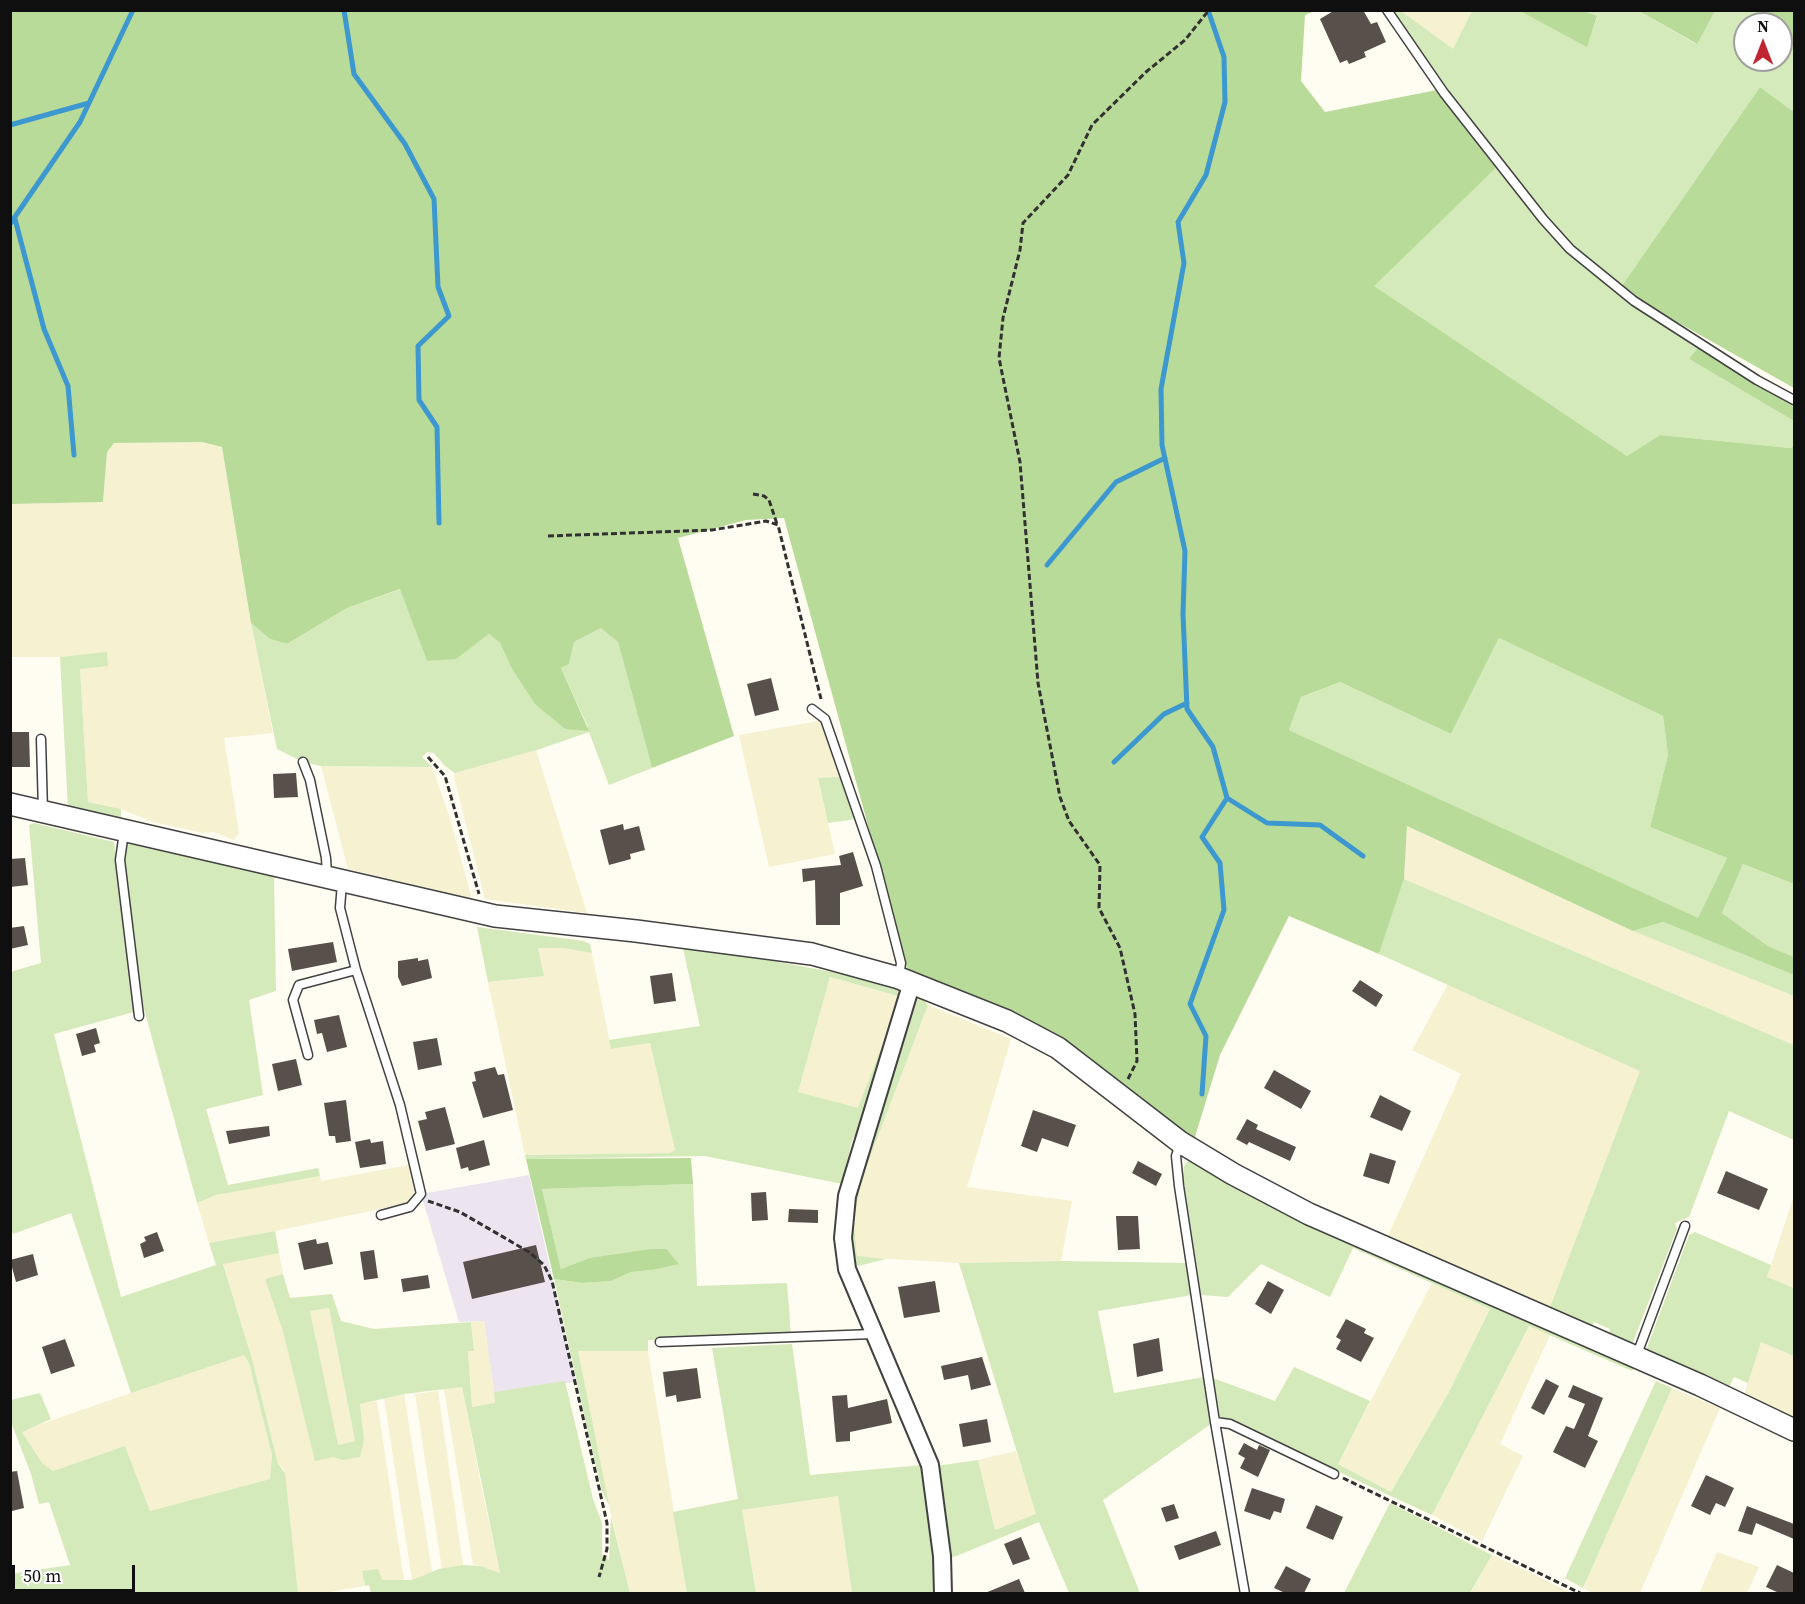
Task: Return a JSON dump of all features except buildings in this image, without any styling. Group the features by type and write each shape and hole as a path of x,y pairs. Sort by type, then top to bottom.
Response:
{"street":[{"path":"10,804 482,914 812,954 906,980 1006,1021 1058,1048 1180,1142 1233,1174 1309,1214 1636,1357 1794,1430"},
{"path":"906,980 847,1196 843,1238 847,1269 930,1465 942,1556 943,1593"}],"lane":[{"path":"1387,10 1444,93 1543,219 1570,249 1634,301 1757,380 1794,400"},
{"path":"812,709 825,718 886,899 906,980"},
{"path":"42,739 43,812"},
{"path":"303,762 310,780 326,858 335,881 357,970 400,1105 421,1194 410,1207 381,1215"},
{"path":"124,831 120,860 139,1016"},
{"path":"308,1055 293,1000 299,985 357,970"},
{"path":"1180,1142 1176,1156 1179,1186 1215,1422 1245,1593"},
{"path":"1636,1357 1685,1226"},
{"path":"660,1342 873,1334"},
{"path":"1215,1422 1230,1424 1334,1474"}],"path":[{"path":"1120,1094 1137,1061 1135,1014 1120,948 1099,908 1100,865 1069,821 1060,797 1038,683 1020,462 999,358 1003,318 1020,250 1023,223 1068,175 1092,125 1146,72 1185,40 1208,12"},
{"path":"753,494 769,500 778,525 825,718"},
{"path":"548,536 712,530 766,521 778,525"},
{"path":"428,757 445,776 482,914"},
{"path":"418,1198 460,1212 529,1252 544,1265 552,1281 607,1523 607,1549 598,1577"},
{"path":"1334,1474 1582,1593"}],"shaded area":[{"path":"1401,11 1472,11 1453,50"},
{"path":"202,442 222,447 251,623 273,733 224,738 239,833 234,840 214,832 203,833 153,822 121,809 88,802 80,668 107,653 60,657 11,657 10,504 103,502 107,452 114,443"},
{"path":"824,720 841,777 818,779 835,854 769,867 739,735"},
{"path":"536,750 587,913 485,899 454,777 455,773"},
{"path":"321,766 432,767 450,818 472,899 348,869"},
{"path":"1407,826 1633,931 1794,996 1794,1045 1404,879"},
{"path":"538,948 563,948 592,953 611,1049 650,1043 675,1150 671,1153 525,1155 488,982 543,976"},
{"path":"830,977 898,996 894,1015 858,1109 798,1092"},
{"path":"1448,984 1641,1071 1549,1310 1387,1238 1461,1074 1412,1050"},
{"path":"928,1005 1011,1039 967,1187 1072,1201 1061,1261 959,1263 857,1257 854,1224 861,1181"},
{"path":"409,1165 414,1190 411,1200 404,1204 209,1243 197,1203 216,1195 248,1188 320,1176 321,1181"},
{"path":"529,1175 576,1382 494,1392 484,1321 459,1322 421,1194"},
{"path":"1794,1196 1794,1288 1767,1277"},
{"path":"279,1253 283,1274 265,1279 333,1457 342,1460 364,1440 360,1404 377,1401 404,1580 382,1580 362,1572 365,1586 323,1593 298,1593 284,1469 278,1464 252,1359 223,1263"},
{"path":"1432,1283 1490,1309 1449,1392 1391,1492 1338,1464"},
{"path":"329,1308 355,1441 337,1445 310,1311"},
{"path":"484,1321 496,1403 472,1407 468,1351 474,1351 471,1322"},
{"path":"1529,1326 1550,1335 1500,1444 1523,1456 1482,1541 1432,1515"},
{"path":"1761,1342 1794,1356 1794,1421 1744,1395"},
{"path":"578,1351 648,1351 687,1593 630,1593 601,1473"},
{"path":"244,1354 249,1363 272,1455 270,1479 150,1511 125,1446 53,1471 42,1463 21,1431"},
{"path":"462,1387 500,1573 473,1564 444,1389"},
{"path":"1672,1388 1720,1408 1640,1593 1594,1593 1583,1588"},
{"path":"438,1391 463,1565 442,1569 415,1394"},
{"path":"404,1394 432,1572 412,1580 384,1398"},
{"path":"1016,1451 1037,1514 995,1530 978,1460"},
{"path":"838,1496 852,1593 756,1593 742,1510"},
{"path":"1717,1552 1759,1567 1747,1593 1699,1594"},
{"path":"1492,1555 1567,1591 1565,1594 1470,1594"}],"green space":[{"path":"10,11 1315,11 1305,15 1301,81 1325,112 1437,90 1496,168 1374,286 1627,456 1660,435 1791,448 1794,445 1794,884 1743,864 1722,913 1768,946 1794,957 1794,975 1663,922 1633,931 1407,826 1404,879 1379,954 1289,916 1220,1055 1194,1140 908,972 784,518 746,520 678,538 734,736 652,768 618,642 601,628 574,642 569,664 561,668 589,731 565,729 535,704 512,669 500,643 489,634 456,659 427,661 400,589 347,608 287,644 270,639 251,623 222,447 202,442 114,443 107,452 103,502 11,504","holes":["1499,638 1663,716 1668,755 1650,827 1727,858 1698,918 1289,730 1301,697 1340,682 1451,734"]},
{"path":"1391,11 1401,11 1453,49 1472,11 1520,11 1587,46 1597,17 1584,11 1639,11 1696,44 1715,11 1762,11 1733,12 1733,72 1793,72 1794,42 1794,112 1760,87 1621,287 1576,249 1494,153"},
{"path":"1520,11 1584,11 1597,16 1587,47"},
{"path":"1639,11 1715,11 1697,44"},
{"path":"1794,11 1794,42 1793,12 1763,12"},
{"path":"1760,87 1794,112 1794,388 1663,314 1621,287"},
{"path":"1496,168 1565,247 1611,289 1698,347 1689,359 1794,421 1794,445 1791,448 1660,435 1627,456 1373,286"},
{"path":"1698,347 1794,403 1794,421 1689,359"},
{"path":"401,589 427,661 456,658 489,634 500,643 512,669 551,717 565,729 588,727 561,668 569,664 574,642 601,628 614,636 618,642 652,768 609,785 589,732 540,749 455,773 445,766 434,753 427,752 422,757 432,767 321,766 303,762 277,749 251,623 270,639 287,644 347,608"},
{"path":"1499,638 1663,716 1668,755 1650,827 1727,858 1698,919 1289,730 1301,697 1340,682 1451,734"},
{"path":"107,652 108,666 80,669 88,802 121,809 121,823 68,810 60,657"},
{"path":"841,777 856,819 828,823 818,778"},
{"path":"34,823 114,842 134,1012 54,1034 121,1297 216,1265 209,1243 275,1231 279,1253 223,1264 252,1359 278,1464 285,1473 298,1593 11,1593 11,1574 70,1565 49,1502 39,1504 31,1474 11,1422 11,1400 40,1393 51,1419 22,1432 42,1463 53,1471 125,1446 150,1511 270,1479 272,1455 249,1363 244,1355 131,1393 71,1213 13,1234 10,1225 10,972 41,963 29,825"},
{"path":"127,840 274,874 276,991 249,1000 263,1095 206,1109 228,1185 318,1168 320,1176 216,1195 197,1203 144,1009 126,885 124,849"},
{"path":"1743,864 1794,884 1794,957 1768,946 1722,913"},
{"path":"1404,879 1794,1045 1794,1140 1729,1111 1689,1217 1675,1223 1677,1229 1631,1347 1608,1336 1610,1329 1594,1322 1591,1330 1549,1310 1640,1071 1379,954"},
{"path":"1663,922 1794,975 1794,996 1633,931"},
{"path":"477,927 584,941 590,944 592,953 563,948 538,948 544,976 488,982"},
{"path":"683,948 714,950 837,973 899,990 898,996 830,977 798,1092 858,1108 894,1015 864,1122 852,1140 842,1184 705,1156 526,1159 525,1155 670,1153 675,1150 650,1043 611,1049 609,1040 700,1026"},
{"path":"919,995 928,1005 861,1181 854,1224 857,1256 886,1259 854,1267 851,1248 852,1199"},
{"path":"691,1158 693,1184 542,1189 561,1269 589,1258 651,1249 666,1249 679,1264 631,1272 611,1281 582,1283 554,1279 526,1159"},
{"path":"1189,1160 1194,1160 1636,1365 1632,1371 1529,1326 1432,1515 1220,1417 1213,1378 1275,1401 1294,1367 1370,1401 1338,1464 1391,1492 1449,1392 1490,1309 1353,1248 1330,1297 1261,1264 1228,1297 1201,1295 1183,1176 1184,1166"},
{"path":"693,1184 697,1286 787,1283 791,1336 648,1340 648,1351 578,1351 609,1505 602,1491 592,1450 554,1279 582,1283 611,1281 631,1272 652,1270 666,1249 589,1258 561,1269 542,1189"},
{"path":"1695,1232 1771,1265 1767,1277 1794,1288 1794,1356 1761,1342 1748,1383 1734,1377 1728,1389 1645,1353 1689,1235"},
{"path":"1061,1261 1187,1263 1192,1295 1098,1311 1114,1393 1204,1377 1211,1424 1103,1500 1140,1593 1069,1593 1039,1522 954,1557 947,1556 936,1466 978,1460 995,1530 1036,1514 959,1263"},
{"path":"283,1274 290,1298 332,1294 341,1321 374,1329 471,1322 474,1351 468,1351 472,1407 495,1403 494,1392 565,1381 593,1499 602,1523 602,1554 609,1560 611,1517 630,1593 371,1593 369,1585 365,1586 362,1571 378,1569 382,1580 412,1580 439,1569 463,1565 480,1566 500,1573 462,1387 404,1394 360,1404 364,1440 360,1457 342,1460 333,1457 315,1461 283,1331 265,1279","holes":["329,1308 355,1441 338,1445 310,1311"]},
{"path":"792,1344 810,1475 923,1465 932,1512 936,1593 852,1593 838,1496 742,1510 756,1593 687,1593 673,1512 738,1499 712,1348"},
{"path":"1656,1381 1672,1388 1583,1588 1565,1578"},
{"path":"1390,1503 1492,1555 1470,1593 1344,1593"}],"waterway":[{"path":"10,224 80,122 133,10"},
{"path":"344,10 354,74 405,144 434,199 438,287 449,316 418,346 419,400 437,427 439,523"},
{"path":"1202,1094 1206,1036 1190,1004 1224,910 1220,863 1202,837 1227,798 1213,747 1187,709 1183,614 1185,551 1162,445 1161,389 1184,263 1178,222 1206,175 1225,102 1224,57 1208,10"},
{"path":"10,125 89,103"},
{"path":"15,219 44,329 68,386 74,455"},
{"path":"1047,565 1116,482 1165,458"},
{"path":"1114,762 1164,714 1187,703"},
{"path":"1227,798 1267,823 1320,825 1363,856"}]}
